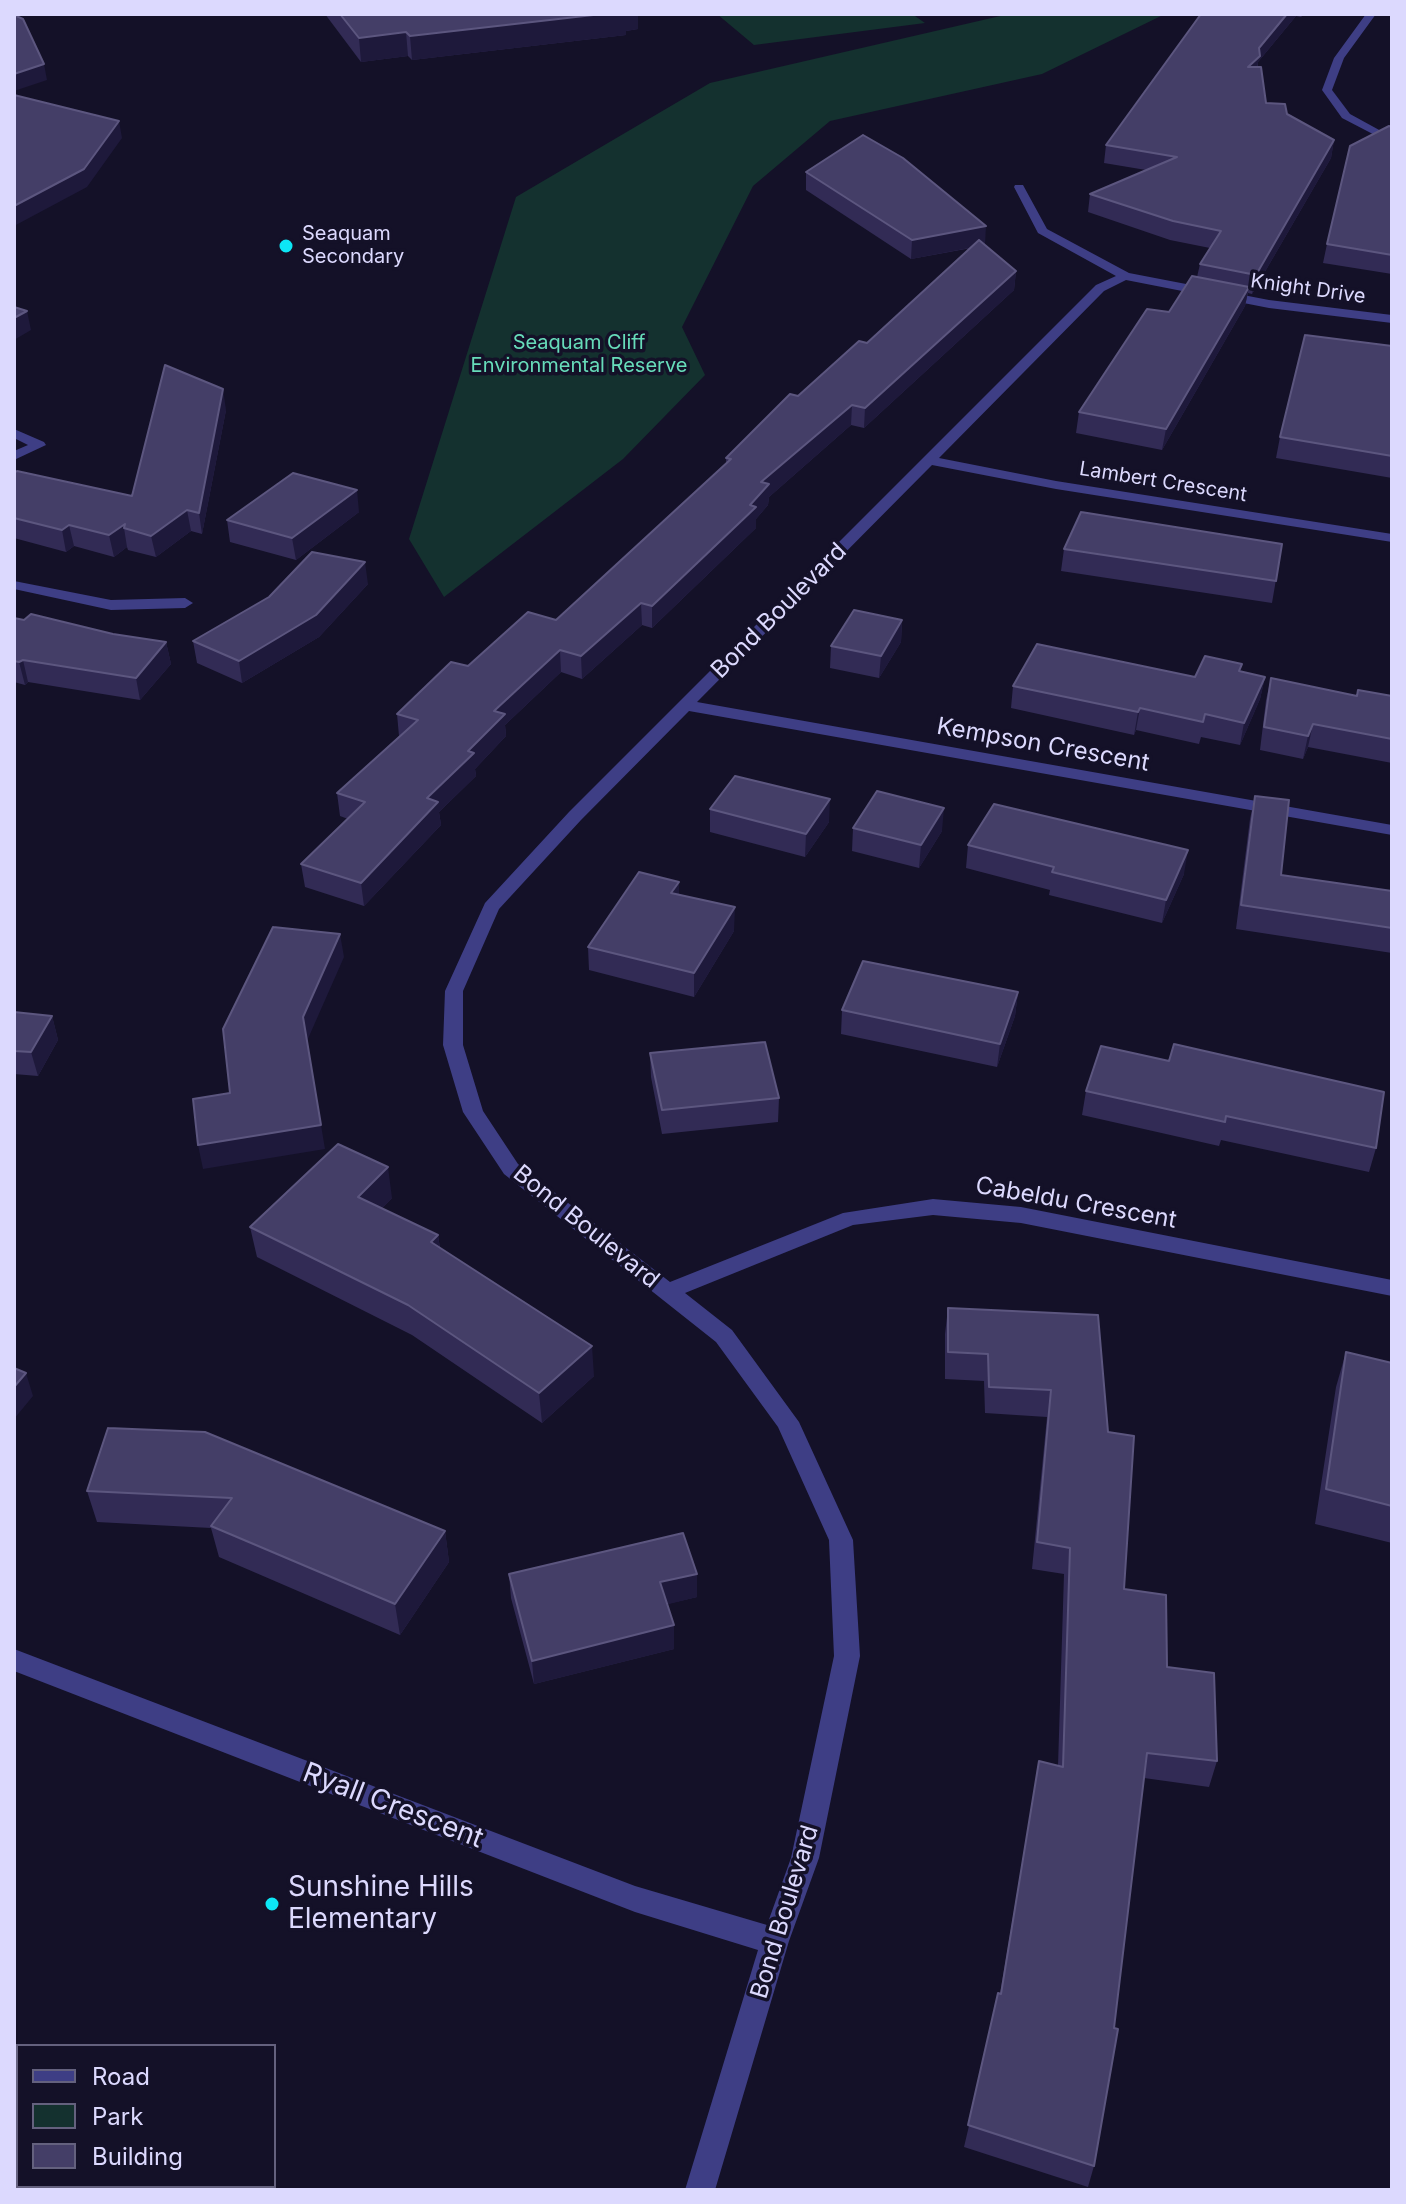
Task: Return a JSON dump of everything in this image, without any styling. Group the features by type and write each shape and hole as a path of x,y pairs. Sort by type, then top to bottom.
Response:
{"street":[{"path":"1371,14 1339,58 1327,90 1346,116 1392,141"},
{"name":"Knight Drive","path":"1019,187 1042,231 1125,276 1269,304 1392,319"},
{"name":"Bond Boulevard","path":"700,2190 775,1941 805,1858 847,1656 841,1540 787,1422 724,1336 511,1169 473,1112 453,1045 454,991 491,907 575,816 1100,288 1125,276"},
{"path":"14,433 39,445 14,456"},
{"name":"Lambert Crescent","path":"929,460 1056,485 1392,538"},
{"path":"14,585 111,605 185,603"},
{"name":"Kempson Crescent","path":"685,705 1392,830"},
{"name":"Cabeldu Crescent","path":"666,1292 850,1218 933,1207 1021,1215 1392,1288"},
{"name":"Ryall Crescent","path":"14,1660 635,1899 775,1941"}],"green space":[{"path":"717,14 912,14 925,23 754,45"},
{"name":"Seaquam Cliff Environmental Reserve","path":"1009,14 1165,14 1042,74 830,121 753,186 682,327 705,375 623,459 444,597 409,539 516,197 710,83"}],"building":[{"path":"340,14 602,14 410,36 406,32 359,38"},
{"path":"1201,14 1287,14 1259,48 1260,56 1248,67 1261,67 1266,103 1285,104 1287,114 1334,140 1256,275 1200,264 1221,231 1173,221 1090,194 1177,157 1106,145"},
{"path":"14,15 23,19 44,64 14,74"},
{"path":"14,95 119,121 84,169 14,206"},
{"path":"1392,127 1392,255 1327,244 1350,146"},
{"path":"863,135 903,158 986,226 912,240 806,172"},
{"path":"979,240 1016,271 865,408 852,405 761,482 769,484 750,505 756,507 652,606 641,603 581,656 560,650 494,711 505,714 468,751 474,753 427,798 438,802 361,883 301,864 365,802 337,793 418,720 397,714 451,662 468,666 528,612 556,620 731,459 726,458 790,394 798,396 859,341 867,343"},
{"path":"1192,276 1249,287 1166,429 1079,412 1147,309 1169,312"},
{"path":"14,307 27,311 14,318"},
{"path":"1305,335 1392,346 1392,456 1280,437"},
{"path":"165,365 223,389 199,513 187,510 151,536 124,528 125,524 109,535 69,525 62,530 14,518 14,473 17,471 132,496"},
{"path":"293,473 357,490 292,538 227,520"},
{"path":"1081,512 1282,544 1276,581 1064,549"},
{"path":"312,552 365,562 316,615 239,661 193,641 269,597"},
{"path":"854,610 902,620 881,656 831,646"},
{"path":"31,614 113,634 166,642 136,678 14,661 14,618 24,620"},
{"path":"1037,644 1195,677 1205,656 1242,664 1239,671 1265,677 1244,723 1205,714 1203,722 1013,686"},
{"path":"1271,678 1357,696 1358,690 1392,696 1392,739 1313,724 1308,736 1264,727"},
{"path":"735,776 830,799 806,834 710,809"},
{"path":"877,791 944,808 921,845 853,828"},
{"path":"1255,796 1289,800 1281,875 1392,891 1392,928 1241,905"},
{"path":"994,804 1188,850 1166,900 1052,872 1054,867 968,845"},
{"path":"639,872 679,882 671,893 735,907 694,973 588,947"},
{"path":"273,927 340,934 303,1017 321,1125 198,1145 193,1099 230,1093 223,1029"},
{"path":"863,961 1018,992 1000,1044 842,1010"},
{"path":"14,1012 52,1016 31,1052 14,1051"},
{"path":"765,1042 779,1098 662,1110 650,1053"},
{"path":"1174,1044 1384,1092 1376,1148 1226,1116 1225,1122 1086,1091 1101,1046 1169,1061"},
{"path":"338,1144 388,1167 358,1197 438,1235 431,1242 592,1346 539,1393 408,1305 250,1227"},
{"path":"948,1308 1098,1315 1108,1432 1134,1436 1124,1589 1166,1595 1167,1667 1214,1673 1217,1761 1147,1753 1114,2028 1118,2029 1094,2166 968,2125 998,1993 1001,1994 1039,1761 1063,1767 1070,1548 1037,1542 1051,1390 989,1387 988,1354 948,1352"},
{"path":"1346,1352 1392,1363 1392,1506 1326,1489"},
{"path":"14,1368 26,1373 14,1387"},
{"path":"108,1428 205,1432 445,1531 395,1604 211,1526 232,1498 87,1491"},
{"path":"683,1533 697,1574 660,1582 674,1625 532,1661 509,1574"}],"place":[{"name":"Seaquam Secondary","path":"286,246"},
{"name":"Sunshine Hills Elementary","path":"272,1904"}]}
